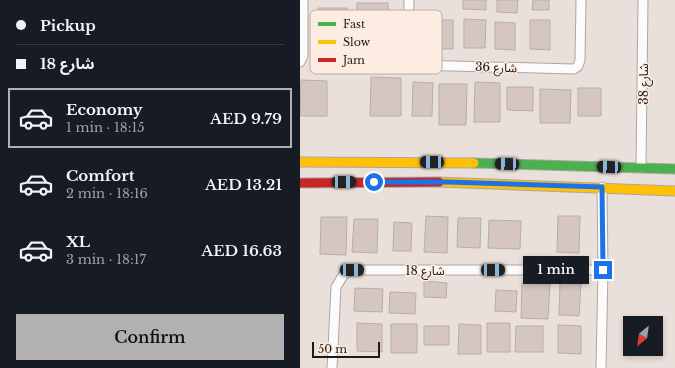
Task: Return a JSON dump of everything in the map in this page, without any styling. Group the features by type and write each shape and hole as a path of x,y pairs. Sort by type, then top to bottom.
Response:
{"street":[{"path":"300,62 303,56 303,0"},
{"name":"شارع 36","path":"442,65 574,69 578,66 580,60 581,0"},
{"name":"شارع 38","path":"641,168 644,0"},
{"path":"300,162 447,162 675,169"},
{"path":"447,162 454,170 453,177 448,182"},
{"path":"477,183 471,178 470,173 472,167 478,164"},
{"path":"300,183 448,182 675,190"},
{"path":"601,368 603,270 602,187"},
{"name":"شارع 18","path":"332,368 336,287 344,274 352,270 603,270"}],"building":[{"path":"463,0 486,0 486,10 463,9"},
{"path":"497,0 518,0 517,13 497,12"},
{"path":"533,0 549,0 549,10 532,10"},
{"path":"357,3 388,3 388,10 357,10"},
{"path":"318,8 347,8 347,10 318,10"},
{"path":"464,19 486,20 485,48 464,48"},
{"path":"442,20 453,20 453,49 442,49"},
{"path":"530,20 550,20 550,50 530,49"},
{"path":"495,22 515,23 515,50 495,49"},
{"path":"371,77 401,78 401,116 370,116"},
{"path":"301,80 327,81 327,116 300,116"},
{"path":"413,82 433,83 432,116 412,116"},
{"path":"475,82 500,83 500,122 474,122"},
{"path":"439,84 467,84 466,125 439,125"},
{"path":"507,87 533,87 533,111 507,110"},
{"path":"578,88 601,88 601,116 578,116"},
{"path":"540,89 571,90 570,123 540,123"},
{"path":"426,216 448,217 447,253 424,252"},
{"path":"558,216 580,216 579,253 557,252"},
{"path":"321,217 347,217 346,255 320,254"},
{"path":"458,218 481,218 480,248 457,247"},
{"path":"354,219 378,219 377,253 352,252"},
{"path":"489,220 521,221 520,249 488,248"},
{"path":"394,222 412,223 411,251 393,251"},
{"path":"424,281 447,283 446,298 424,297"},
{"path":"522,283 550,284 548,319 521,318"},
{"path":"560,283 581,284 579,316 559,315"},
{"path":"355,288 383,289 382,312 354,311"},
{"path":"496,290 517,291 516,312 495,311"},
{"path":"390,292 416,293 415,314 389,313"},
{"path":"357,323 382,324 382,352 357,351"},
{"path":"487,323 510,323 510,352 487,352"},
{"path":"391,324 417,324 417,353 391,353"},
{"path":"459,324 481,325 481,354 458,354"},
{"path":"558,325 581,326 581,354 558,353"},
{"path":"424,326 449,326 449,345 424,345"},
{"path":"516,326 543,326 543,352 515,352"}],"traffic: fast":[{"path":"474,163 675,169"}],"traffic: slow":[{"path":"300,162 474,163"},
{"path":"439,182 675,191"}],"traffic: jam":[{"path":"300,183 439,182"}],"route":[{"path":"374,182 448,182 602,187 603,270"}]}
